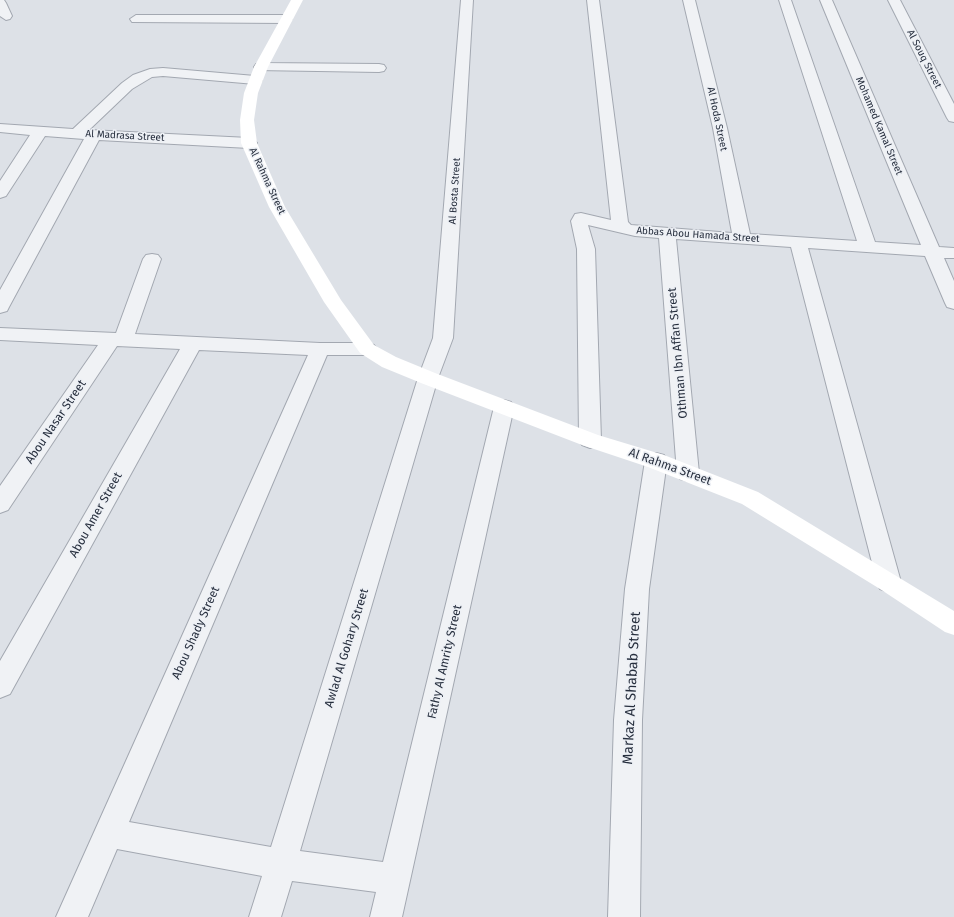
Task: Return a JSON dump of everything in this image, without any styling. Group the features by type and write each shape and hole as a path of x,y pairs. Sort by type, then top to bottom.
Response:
{"street":[{"name":"Al Rahma Street","path":"297,0 258,73 248,107 247,120 249,143 277,207 333,302 367,349 389,362 428,378 590,440 656,461 750,498 889,582 954,624"},
{"name":"Al Bosta Street","path":"428,378 443,338 468,0"},
{"name":"Abbas Abou Hamada Street","path":"593,0 620,222 625,229 954,253"},
{"name":"Al Hoda Street","path":"689,0 720,128 742,238"},
{"path":"785,0 868,247"},
{"name":"Mohamed Kamal Street","path":"826,0 954,303"},
{"name":"Al Souq Street","path":"894,0 954,118"},
{"path":"0,3 6,16"},
{"path":"136,19 286,19"},
{"path":"76,133 127,86 138,78 150,73 258,73 379,68"},
{"name":"Al Madrasa Street","path":"0,128 94,135 249,143"},
{"path":"0,193 41,130"},
{"path":"0,308 94,135"},
{"path":"590,440 586,249 579,221 581,218 625,229"},
{"name":"Othman Ibn Affan Street","path":"667,233 688,473"},
{"path":"798,242 889,582"},
{"name":"Abou Nasar Street","path":"0,504 117,340 152,259"},
{"path":"0,334 192,344 320,349 367,349"},
{"name":"Abou Amer Street","path":"0,686 192,344"},
{"name":"Abou Shady Street","path":"72,917 320,349"},
{"name":"Awlad Al Gohary Street","path":"265,917 428,378"},
{"name":"Fathy Al Amrity Street","path":"386,917 504,407"},
{"name":"Markaz Al Shabab Street","path":"624,917 628,720 637,597 656,461"},
{"path":"108,833 282,864 395,879"}]}
